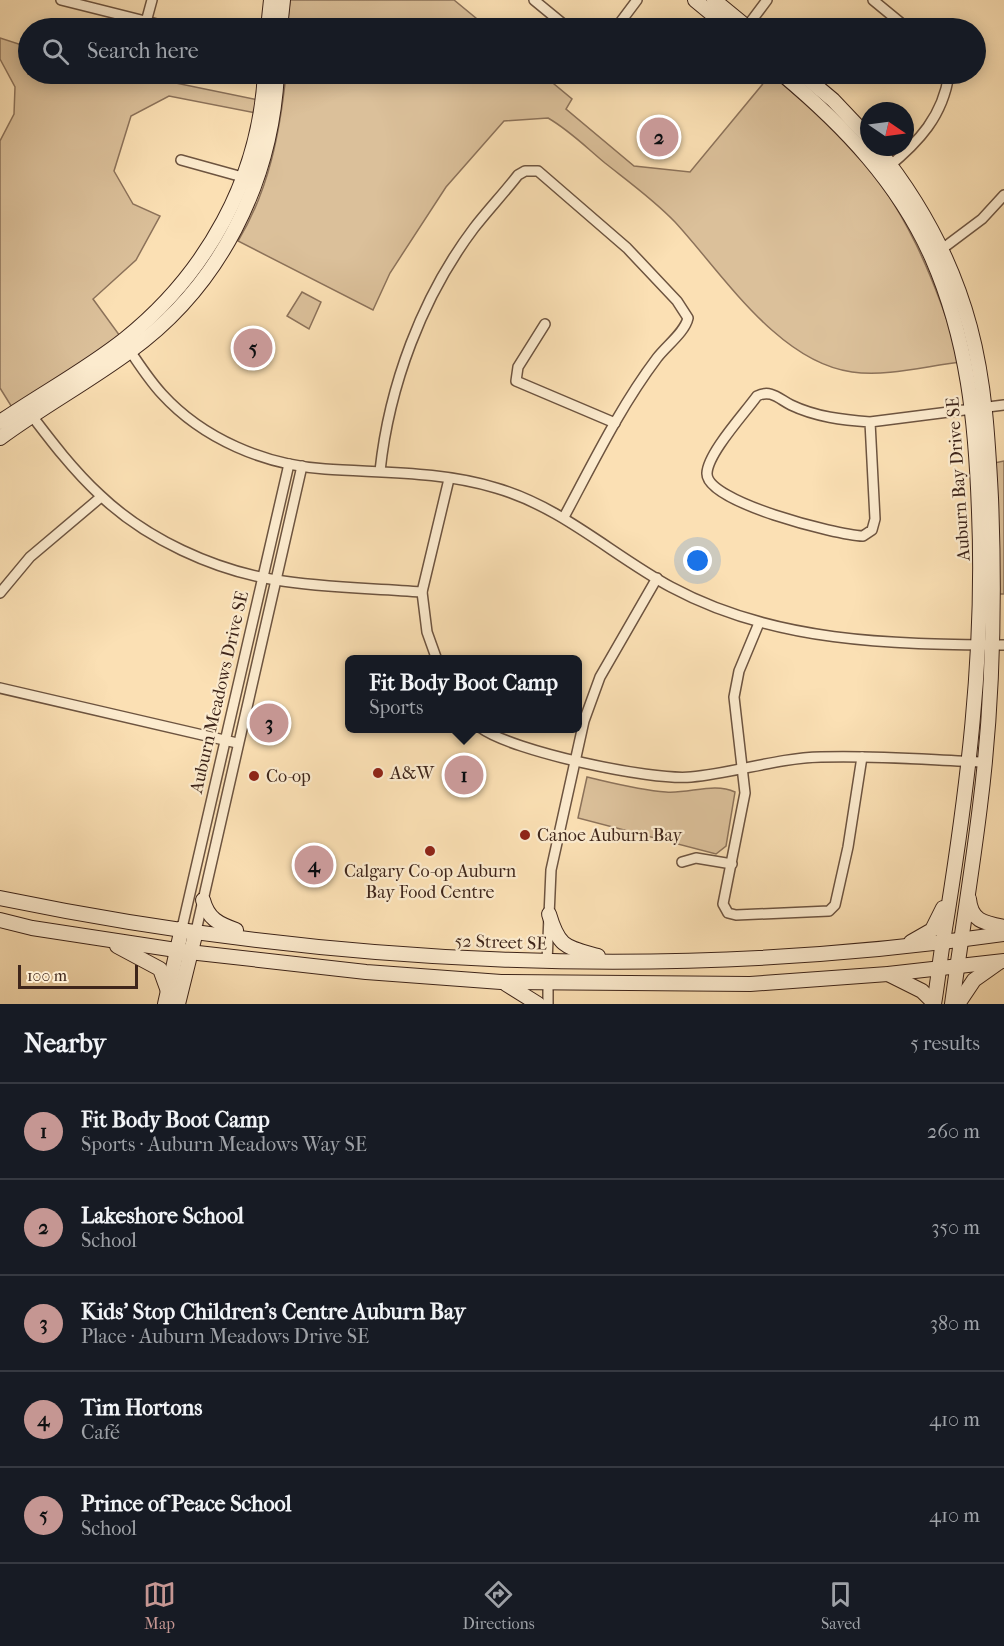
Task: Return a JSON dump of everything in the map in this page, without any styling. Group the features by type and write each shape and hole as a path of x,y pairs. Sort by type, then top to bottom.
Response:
{"main road":[{"path":"269,18 271,0"},
{"path":"281,18 283,0"},
{"path":"695,0 717,18"},
{"path":"714,0 735,18"},
{"path":"0,438 29,412 126,346 158,328 210,270 243,216 264,84"},
{"path":"250,179 273,117 276,84"},
{"name":"Auburn Bay Drive SE","path":"793,84 886,169 919,206 936,253 970,326 994,580 985,762 952,1004"},
{"path":"814,84 860,128"},
{"name":"Auburn Bay Drive SE","path":"880,156 886,169"},
{"path":"0,422 29,412"},
{"name":"Auburn Bay Drive SE","path":"934,1004 969,761 992,645"},
{"path":"904,946 932,930 952,883"},
{"path":"968,891 970,909 977,919 1004,927"},
{"name":"52 Street SE","path":"0,898 109,919 261,939 400,955 548,962 697,962 904,946 1004,934"},
{"path":"203,900 207,914 215,921 261,939"},
{"path":"549,914 555,935 563,945 618,961"},
{"path":"0,920 101,939 183,951 366,972 501,982 750,984 888,974 1002,962"},
{"path":"167,998 189,929"},
{"path":"101,939 141,957 160,969 167,998"},
{"path":"178,1004 183,951"},
{"path":"548,962 548,982"},
{"path":"958,1004 974,980 1002,962"},
{"path":"888,974 922,991 934,1004"},
{"path":"501,982 524,993 538,1004"}],"street":[{"path":"61,0 131,18"},
{"path":"147,18 152,0"},
{"path":"534,0 556,18"},
{"path":"624,18 637,0"},
{"path":"754,18 767,0"},
{"path":"873,0 895,18"},
{"path":"886,169 919,140 932,124 945,95 947,84"},
{"path":"181,160 250,179"},
{"path":"380,471 383,442 398,381 419,326 438,286 474,228 518,175 525,171 538,171 627,248 687,314 686,325 652,366 615,423 564,517"},
{"path":"936,253 982,219 1004,195"},
{"path":"545,324 518,367 516,381 615,423"},
{"path":"126,346 149,380 186,417 234,446 289,464 449,479 497,488 527,498 564,517 657,578 714,607 759,623 855,641 992,645"},
{"path":"870,422 875,519 872,530 863,536 828,531 781,518 730,496 709,482 707,476 710,461 757,396 762,393 774,394 799,408 826,417 870,422 1004,405"},
{"path":"29,412 67,461 101,497 166,541 219,565 262,578 422,592"},
{"name":"Auburn Meadows Drive SE","path":"189,929 225,740 289,464"},
{"name":"Auburn Meadows Drive SE","path":"189,929 203,900 302,466"},
{"path":"435,655 425,623 422,592 449,479"},
{"path":"0,593 30,556 101,497"},
{"path":"582,731 589,703 600,677 657,578"},
{"path":"759,623 739,671 734,697 743,769 744,804 723,904 730,914 829,910 835,905 848,847 862,757"},
{"path":"0,688 237,743"},
{"path":"488,733 499,740 521,747 667,777 689,777 798,758 862,757 985,762"},
{"path":"548,962 551,870 582,733"},
{"path":"682,862 696,858 732,864"},
{"path":"548,982 548,1004"}],"shaded area":[{"path":"290,0 454,0 476,18 288,18"},
{"path":"0,38 18,44 18,84 180,84 258,100 256,113 169,96 131,116 114,171 133,204 160,216 136,260 93,299 120,336 13,409 0,388 0,141 14,114 15,87 0,59"},
{"path":"285,84 554,84 572,99 566,109 634,166 690,172 763,84 783,84 846,141 886,191 902,217 929,273 961,362 893,372 865,373 825,365 800,352 776,334 753,312 667,214 571,134 548,118 504,121 446,187 390,273 373,310 238,241 258,202 271,160"},
{"path":"302,292 321,302 309,329 287,316"},
{"path":"1004,461 1004,594 998,594 994,463"},
{"path":"587,777 656,791 675,792 719,788 735,792 726,846 716,854 578,818"}],"place":[{"name":"Lakeshore School","path":"659,137"},
{"name":"Prince of Peace School","path":"253,348"},
{"name":"Kids' Stop Children's Centre Auburn Bay","path":"269,723"},
{"name":"A&W","path":"378,773"},
{"name":"Fit Body Boot Camp","path":"464,775"},
{"name":"Co-op","path":"254,776"},
{"name":"Canoe Auburn Bay","path":"525,835"},
{"name":"Calgary Co-op Auburn Bay Food Centre","path":"430,851"},
{"name":"Tim Hortons","path":"314,865"}]}
